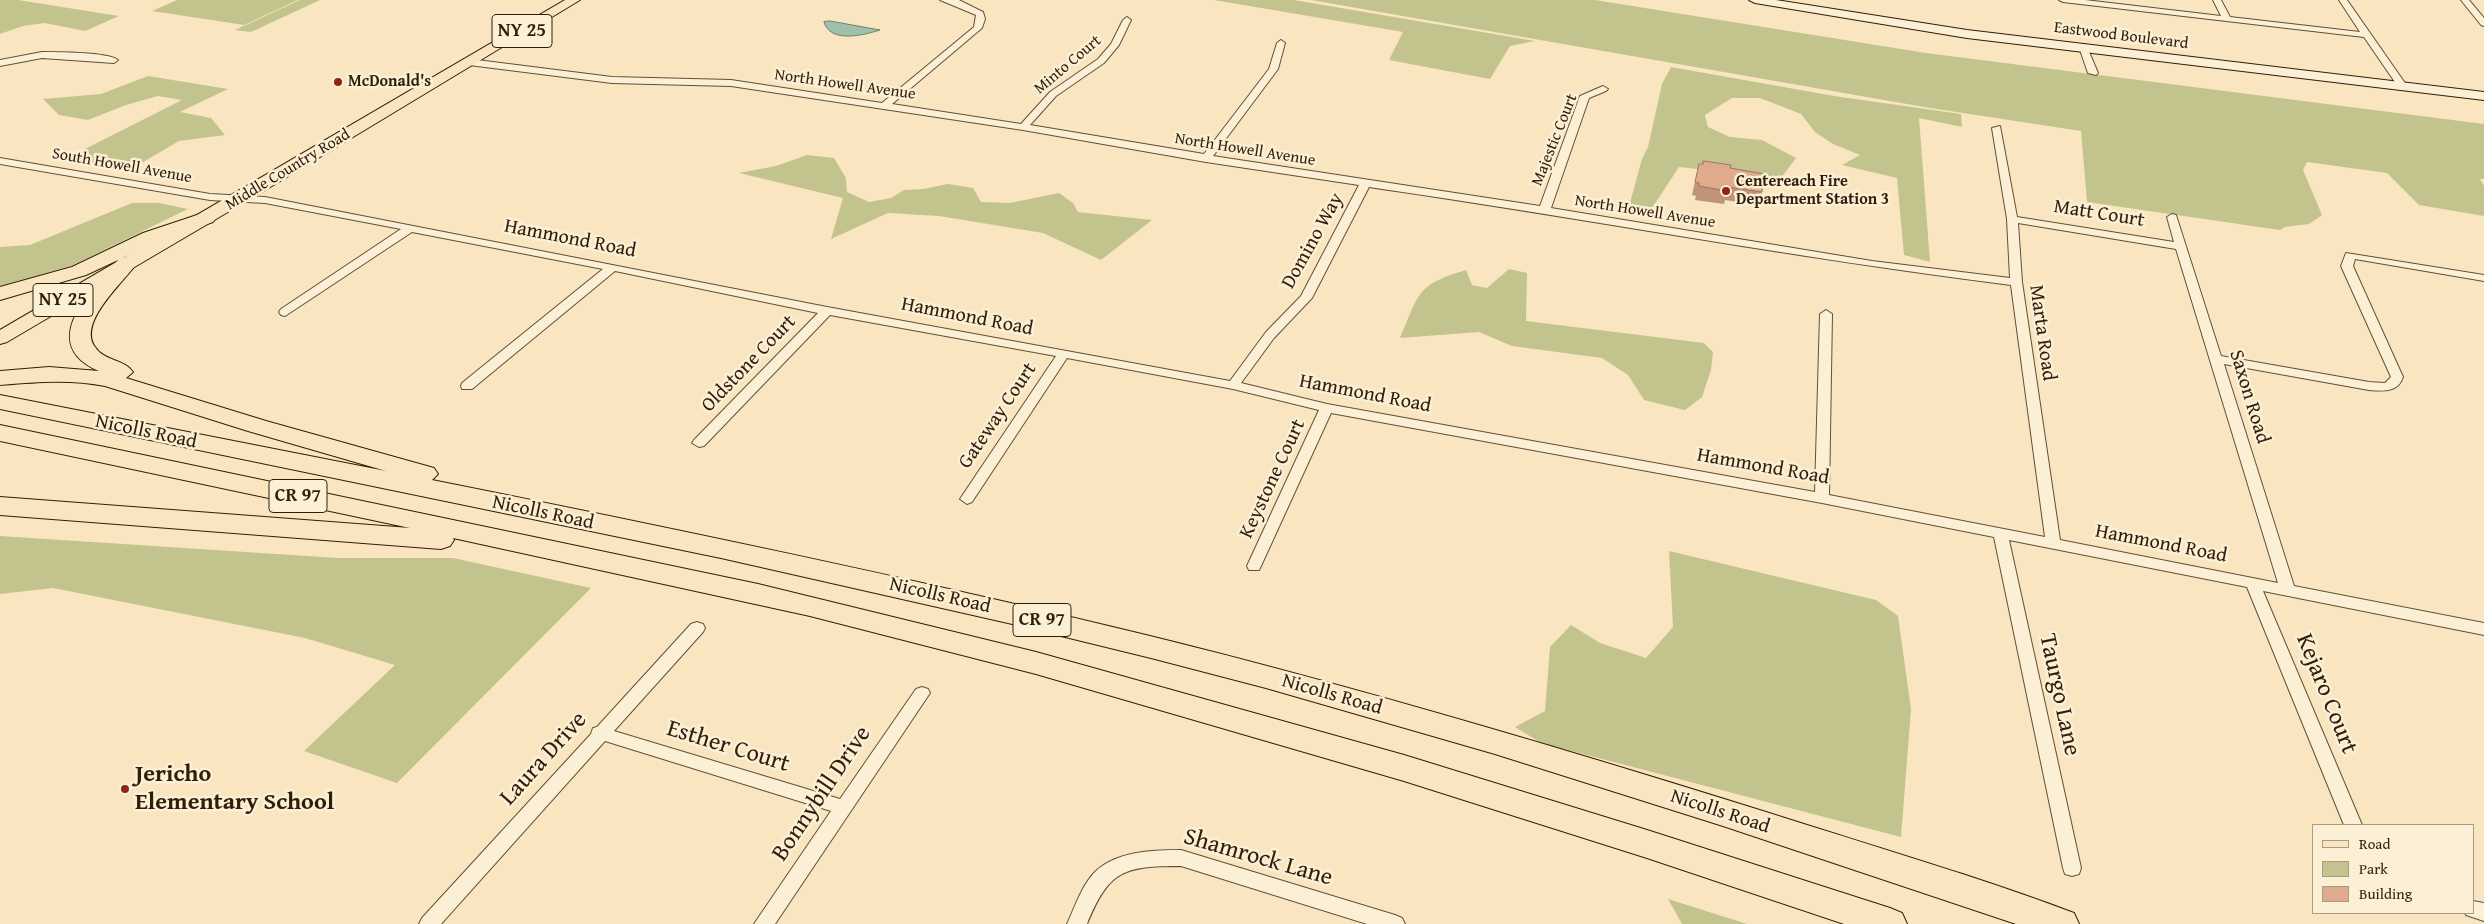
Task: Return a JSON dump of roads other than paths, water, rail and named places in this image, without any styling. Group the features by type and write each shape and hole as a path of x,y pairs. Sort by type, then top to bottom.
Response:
{"highway":[{"path":"0,294 79,271 150,237 206,218"},
{"path":"127,263 83,318 79,342 82,349 93,361 134,376 176,400"},
{"path":"0,378 49,374 84,375 110,380 257,426 486,491 563,517"},
{"name":"Nicolls Road","path":"0,402 941,596 1271,678 1512,747 1642,787 2062,924"},
{"name":"Nicolls Road","path":"0,433 595,559 908,630 1242,719 1625,836 1890,924"},
{"path":"0,506 427,538 595,559"},
{"path":"0,511 49,511"}],"main road":[{"name":"Middle Country Road","path":"0,338 574,0"}],"street":[{"path":"885,105 978,28 982,19 980,14 956,2 944,0"},
{"name":"Eastwood Boulevard","path":"1755,0 1967,34 2484,96"},
{"path":"2063,0 2366,35"},
{"path":"2217,0 2227,19"},
{"path":"2343,0 2402,86"},
{"path":"2467,2 2484,6"},
{"path":"2467,2 2484,23"},
{"name":"Minto Court","path":"1023,127 1053,94 1100,61 1115,45 1127,20"},
{"path":"1206,159 1273,69 1281,43"},
{"path":"2083,47 2093,73"},
{"path":"0,63 44,54 70,54 114,60"},
{"name":"North Howell Avenue","path":"468,62 612,80 731,83 885,105 1206,159 1366,182 1872,264 2016,282"},
{"name":"Majestic Court","path":"1544,211 1585,96 1602,89"},
{"name":"Marta Road","path":"1997,128 2012,219 2016,282 2053,544"},
{"name":"South Howell Avenue","path":"0,161 210,197 239,199"},
{"name":"Domino Way","path":"1232,385 1270,335 1306,298 1366,182"},
{"name":"Hammond Road","path":"239,199 264,200 613,267 827,311 1063,356 1232,385 1327,408 1822,498 2484,629"},
{"name":"Saxon Road","path":"2172,217 2288,590"},
{"name":"Matt Court","path":"2012,219 2180,246"},
{"path":"285,312 409,228"},
{"path":"2217,359 2369,386 2387,387 2395,383 2397,377 2349,261 2484,278"},
{"path":"467,386 613,267"},
{"name":"Oldstone Court","path":"699,443 827,311"},
{"path":"1822,498 1826,314"},
{"name":"Gateway Court","path":"966,499 1063,356"},
{"name":"Keystone Court","path":"1254,566 1327,408"},
{"name":"Taurgo Lane","path":"2000,533 2072,868"},
{"name":"Kejaro Court","path":"2252,582 2353,824"},
{"name":"Laura Drive","path":"429,924 599,733 696,628"},
{"name":"Bonnybill Drive","path":"764,924 922,693"},
{"name":"Esther Court","path":"599,733 843,808"},
{"name":"Shamrock Lane","path":"1077,924 1090,894 1102,877 1123,865 1158,858 1181,858 1395,924"}],"place":[{"name":"McDonald's","path":"338,82"},
{"name":"Centereach Fire Department Station 3","path":"1726,191"},
{"name":"Jericho Elementary School","path":"125,789"}]}
